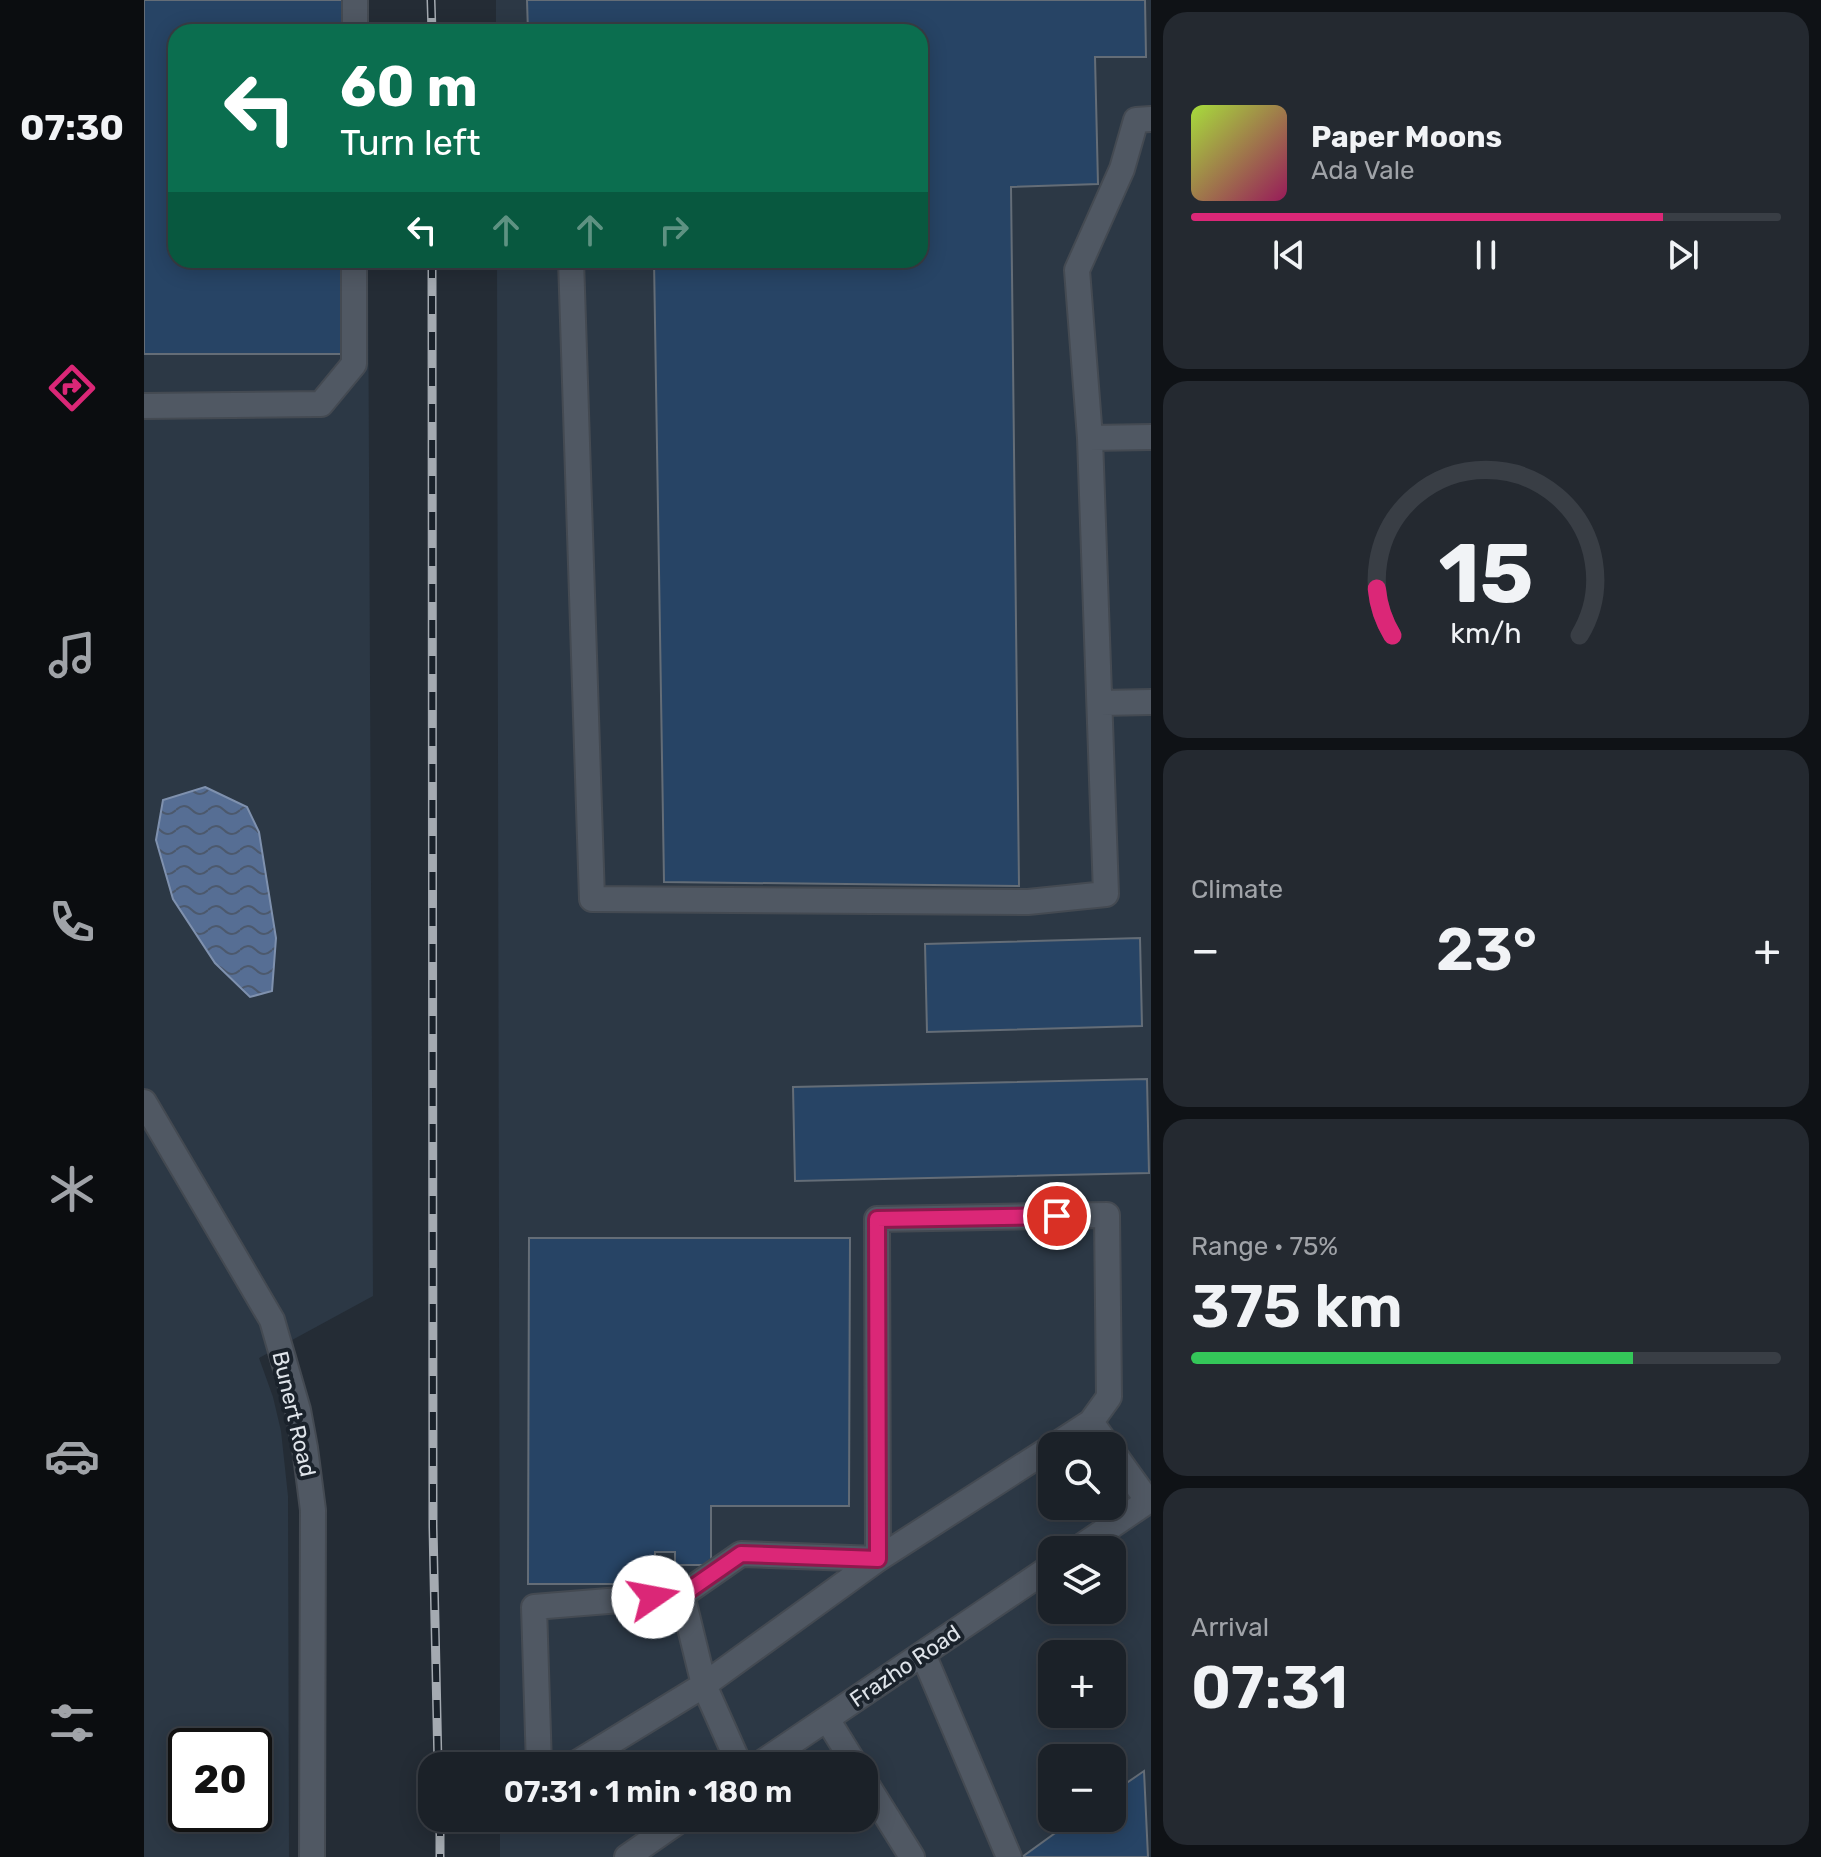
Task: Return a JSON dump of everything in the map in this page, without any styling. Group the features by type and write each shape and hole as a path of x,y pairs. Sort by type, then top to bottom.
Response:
{"street":[{"path":"355,0 355,24"},
{"path":"571,268 592,899 1028,902 1106,894 1090,438 1077,270 1122,169 1136,120 1151,119"},
{"path":"144,406 321,404 354,364 354,268"},
{"path":"1090,438 1151,437"},
{"path":"1101,703 1151,702"},
{"name":"Bunert Road","path":"144,1102 151,1129 272,1320 298,1410 313,1510 312,1857"},
{"path":"878,1559 877,1219 1107,1215 1109,1397 1091,1422 1075,1432"},
{"path":"1091,1422 1098,1432"},
{"path":"595,1752 704,1685 878,1559 1038,1456"},
{"path":"1096,1536 1149,1500 1126,1470"},
{"path":"539,1752 534,1607 682,1595 741,1554 878,1559"},
{"name":"Frazho Road","path":"778,1752 1038,1576"},
{"path":"682,1595 704,1685 734,1752"},
{"path":"923,1654 1009,1857"},
{"path":"827,1719 847,1752"},
{"path":"878,1802 912,1857"},
{"path":"639,1854 666,1832"}],"shaded area":[{"path":"144,0 368,0 368,24 168,24 168,268 368,268 373,1296 259,1358 281,1431 288,1496 289,1857 144,1857"},
{"path":"496,0 1151,0 1151,1857 500,1857 500,1832 878,1832 878,1752 500,1752 497,268 928,268 928,24 496,24"}],"water":[{"path":"205,787 247,807 259,832 276,938 272,991 250,997 215,963 173,899 156,840 163,800"}],"building":[{"path":"144,0 345,0 345,24 168,24 168,268 344,268 344,354 144,354"},
{"path":"527,0 1145,0 1146,57 1095,57 1098,184 1011,187 1019,886 664,882 654,268 928,268 928,24 528,24"},
{"path":"1140,938 1142,1026 927,1032 925,944"},
{"path":"1147,1079 1149,1173 795,1181 793,1087"},
{"path":"529,1238 850,1238 849,1506 711,1506 711,1565 675,1565 675,1552 655,1552 655,1584 528,1584"},
{"path":"1144,1771 1148,1857 1022,1857 1057,1832 1126,1832 1126,1783"}],"railway":[{"path":"431,0 432,24"},
{"path":"432,268 433,1527 438,1752"},
{"path":"440,1832 440,1857"}],"route":[{"path":"653,1597 682,1595 741,1554 878,1559 877,1219 1057,1216"}]}
